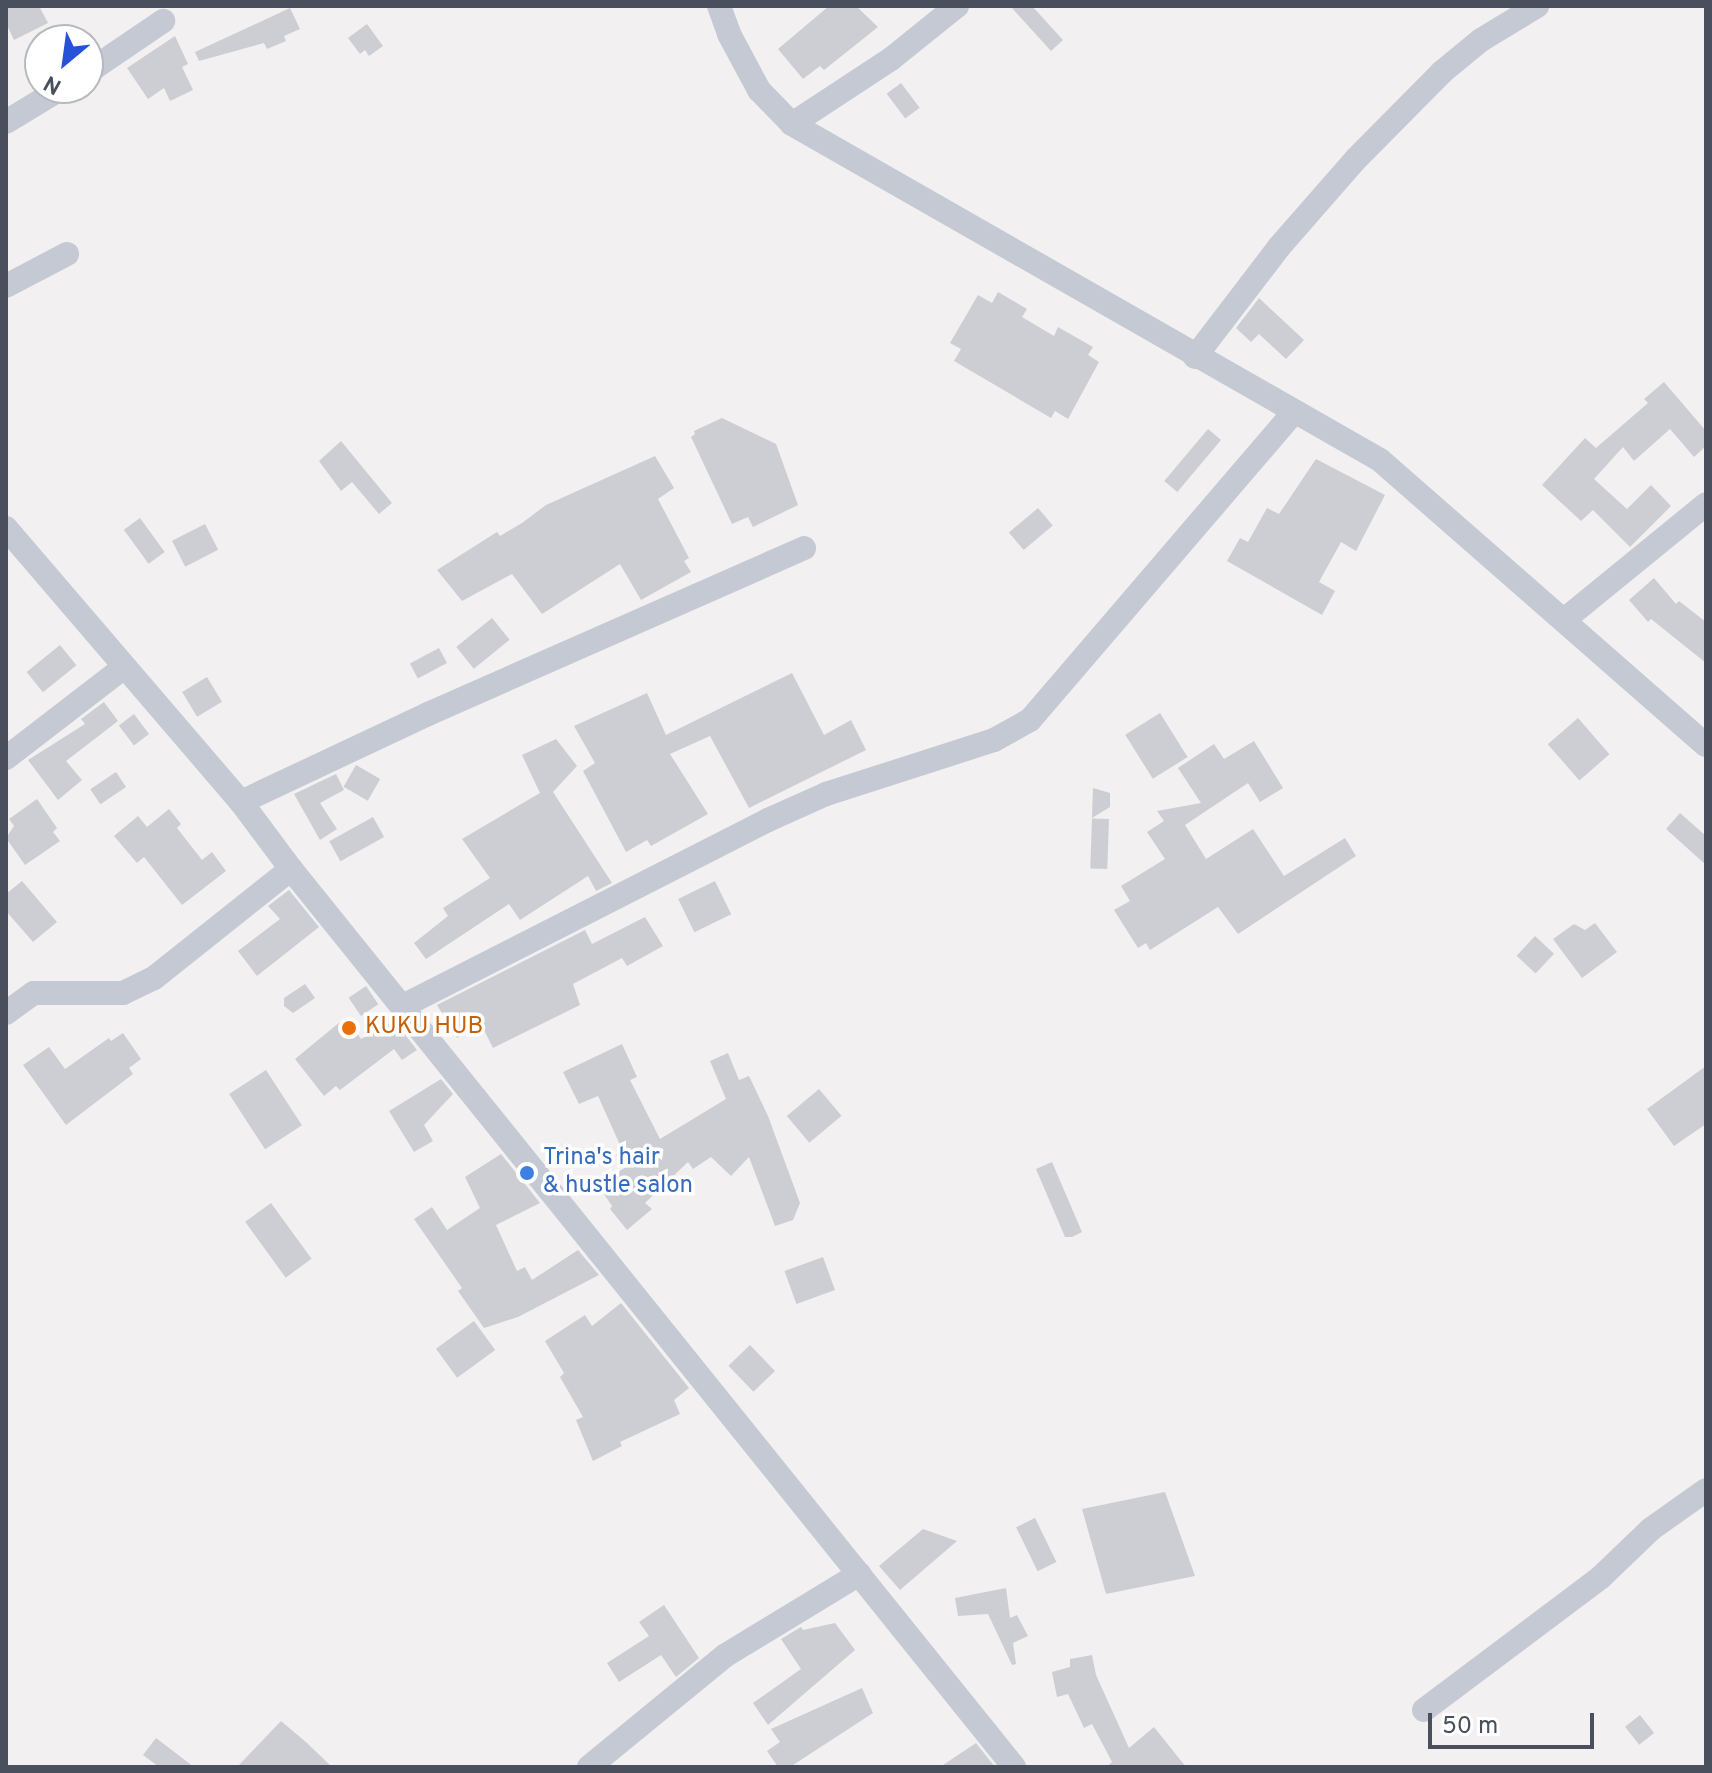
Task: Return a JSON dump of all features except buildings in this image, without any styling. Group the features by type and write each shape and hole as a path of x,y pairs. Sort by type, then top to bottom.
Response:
{"street":[{"path":"719,6 729,34 759,90 792,124 1380,460 1706,745"},
{"path":"792,124 891,59 957,6"},
{"path":"1195,357 1279,247 1357,158 1442,72 1481,40 1537,6"},
{"path":"104,61 163,21"},
{"path":"6,122 36,104"},
{"path":"6,286 67,254"},
{"path":"403,1006 797,807 826,794 994,740 1030,720 1294,412"},
{"path":"1564,620 1706,504"},
{"path":"6,528 241,802 291,869 1014,1767"},
{"path":"241,802 428,714 804,548"},
{"path":"6,758 123,668"},
{"path":"6,1013 34,993 98,996 123,993 144,983 291,869"},
{"path":"1424,1710 1601,1577 1651,1529 1706,1490"},
{"path":"589,1767 726,1655 859,1574"}],"place":[{"name":"KUKU HUB","path":"349,1028"},
{"name":"Trina's hair & hustle salon","path":"527,1173"}]}
